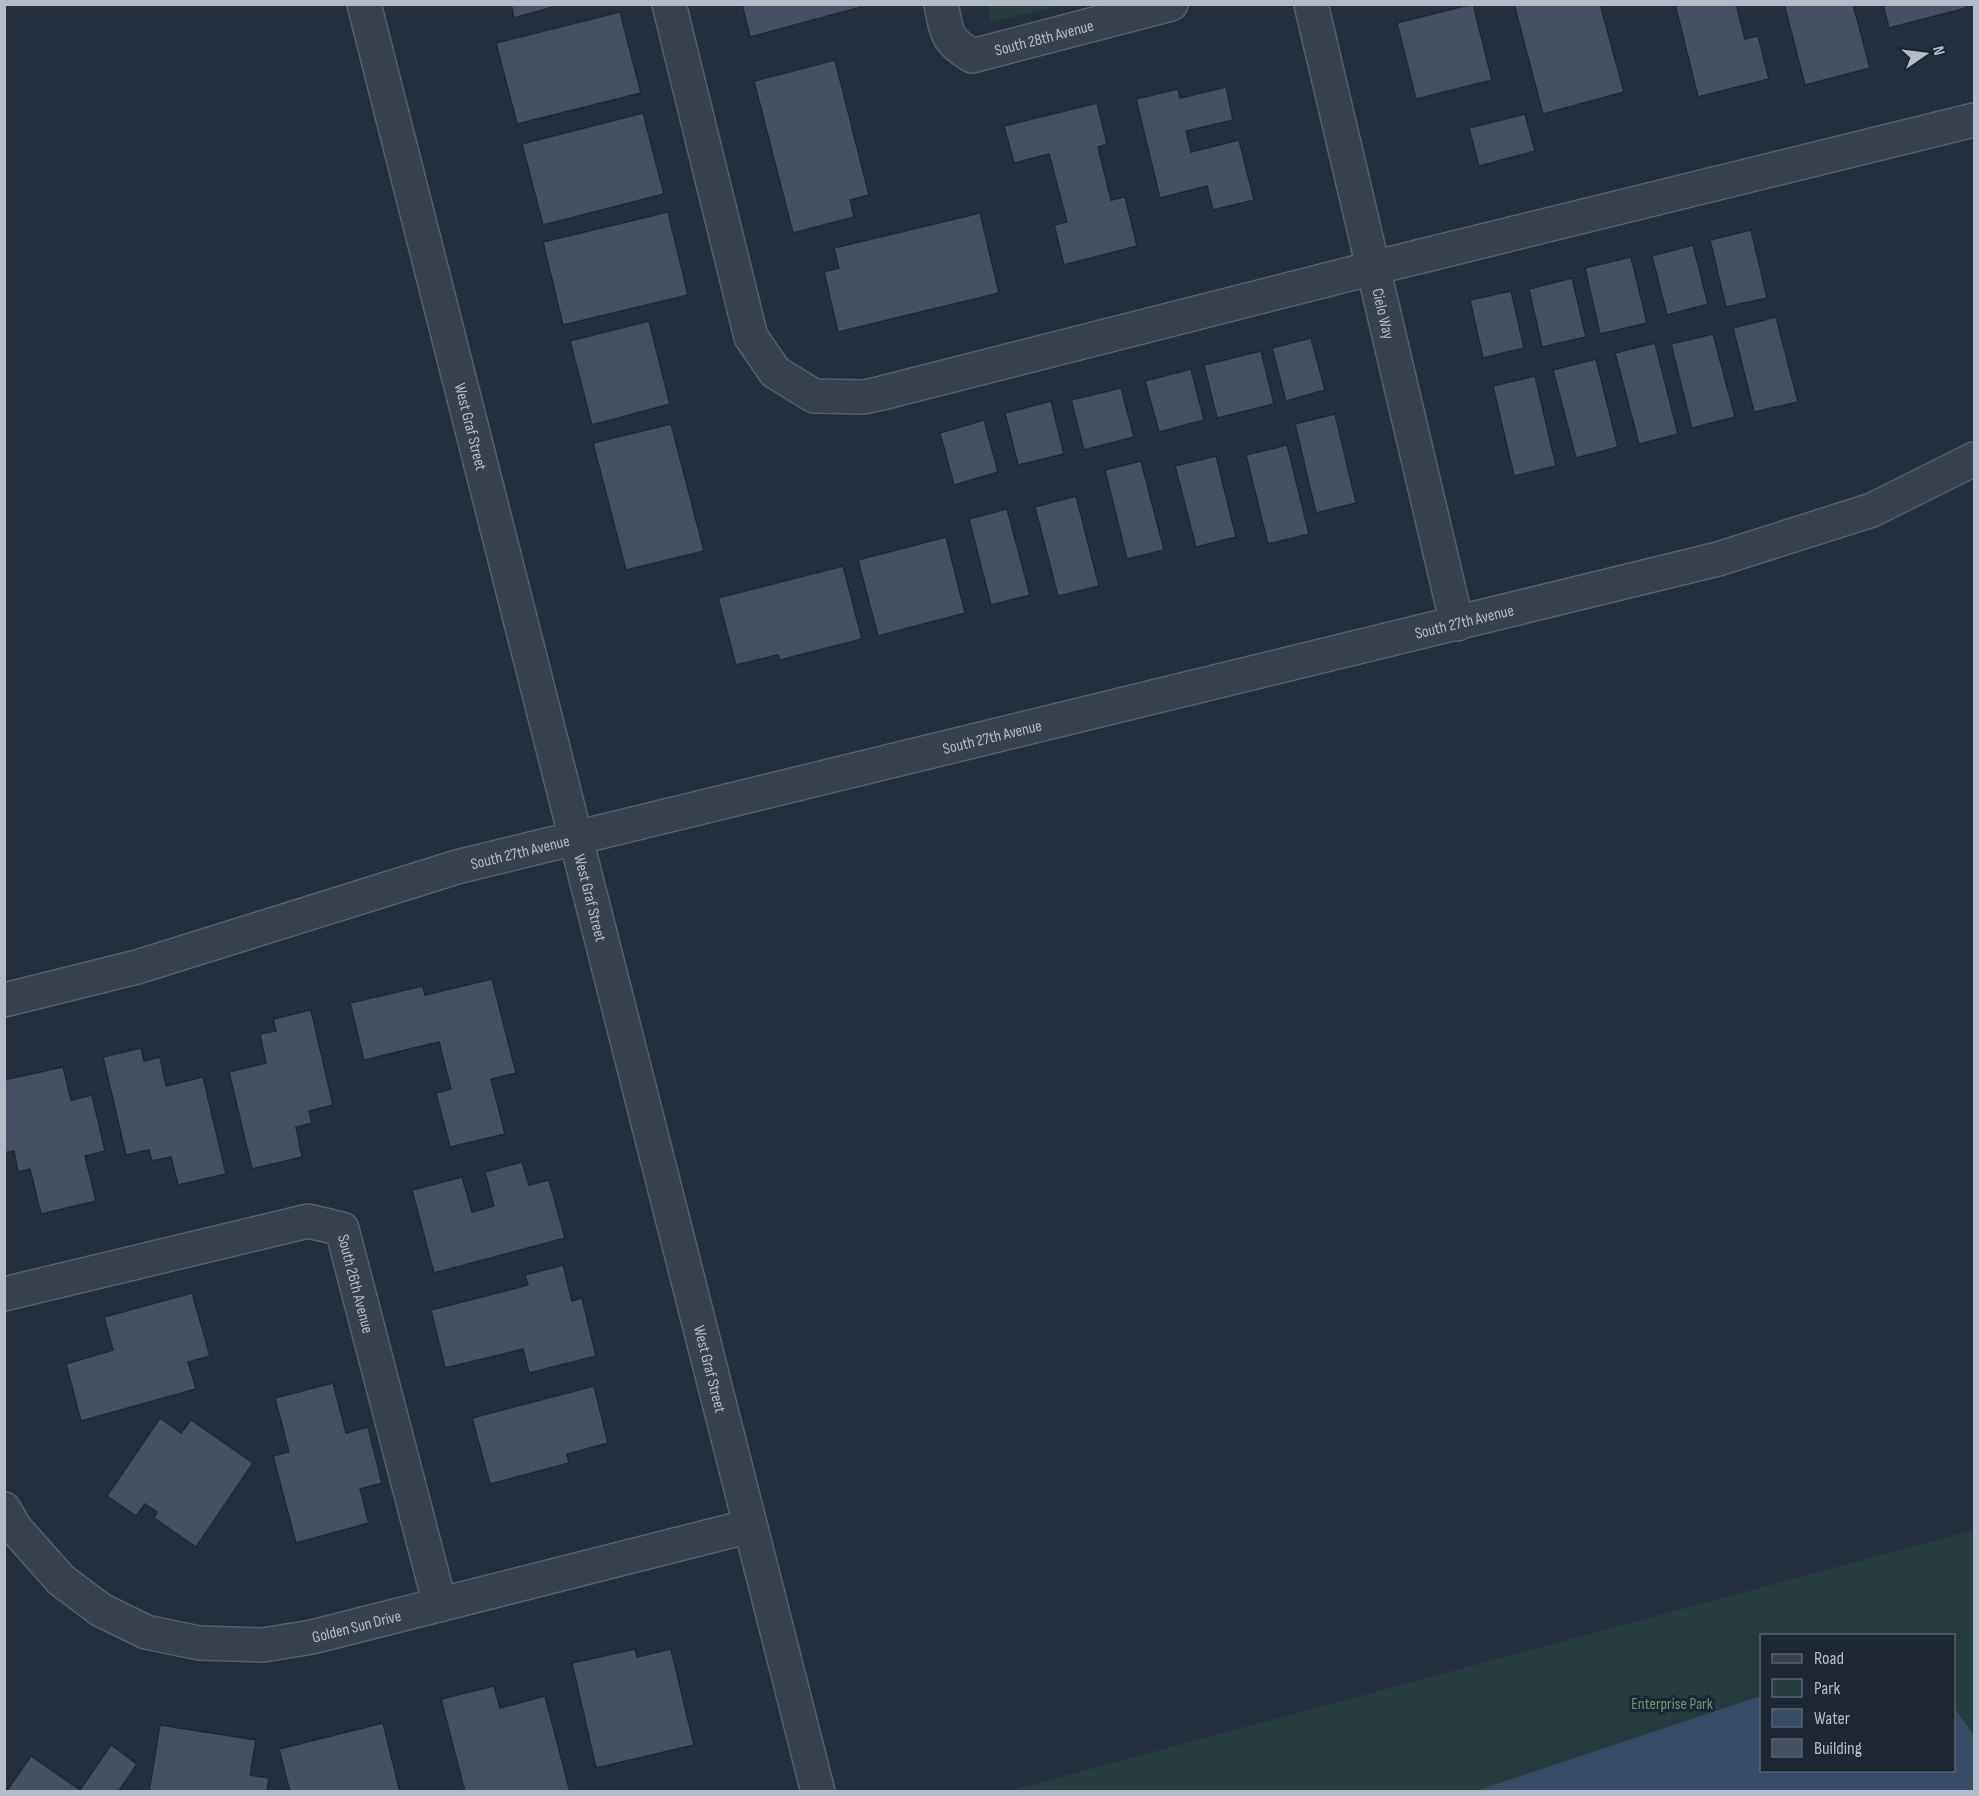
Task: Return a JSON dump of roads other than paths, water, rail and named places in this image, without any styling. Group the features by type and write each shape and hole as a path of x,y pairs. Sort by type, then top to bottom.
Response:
{"street":[{"name":"West Graf Street","path":"364,4 818,1791"},
{"path":"669,4 751,337 775,372 814,396 864,397 882,393 1373,268 1974,120"},
{"name":"South 28th Avenue","path":"941,4 946,30 954,45 972,56 1171,4"},
{"name":"Cielo Way","path":"1311,4 1457,624"},
{"name":"South 27th Avenue","path":"4,1000 137,967 457,867 1718,559 1872,510 1974,459"},
{"name":"South 26th Avenue","path":"4,1294 308,1221 342,1229 440,1605"},
{"name":"Golden Sun Drive","path":"4,1509 15,1528 61,1580 101,1610 146,1632 199,1643 263,1645 312,1637 750,1527"}],"water":[{"path":"1760,1696 1760,1772 1955,1772 1955,1709 1974,1735 1974,1791 1476,1791"}],"park label":[{"name":"Enterprise Park","path":"1672,1703"}]}
